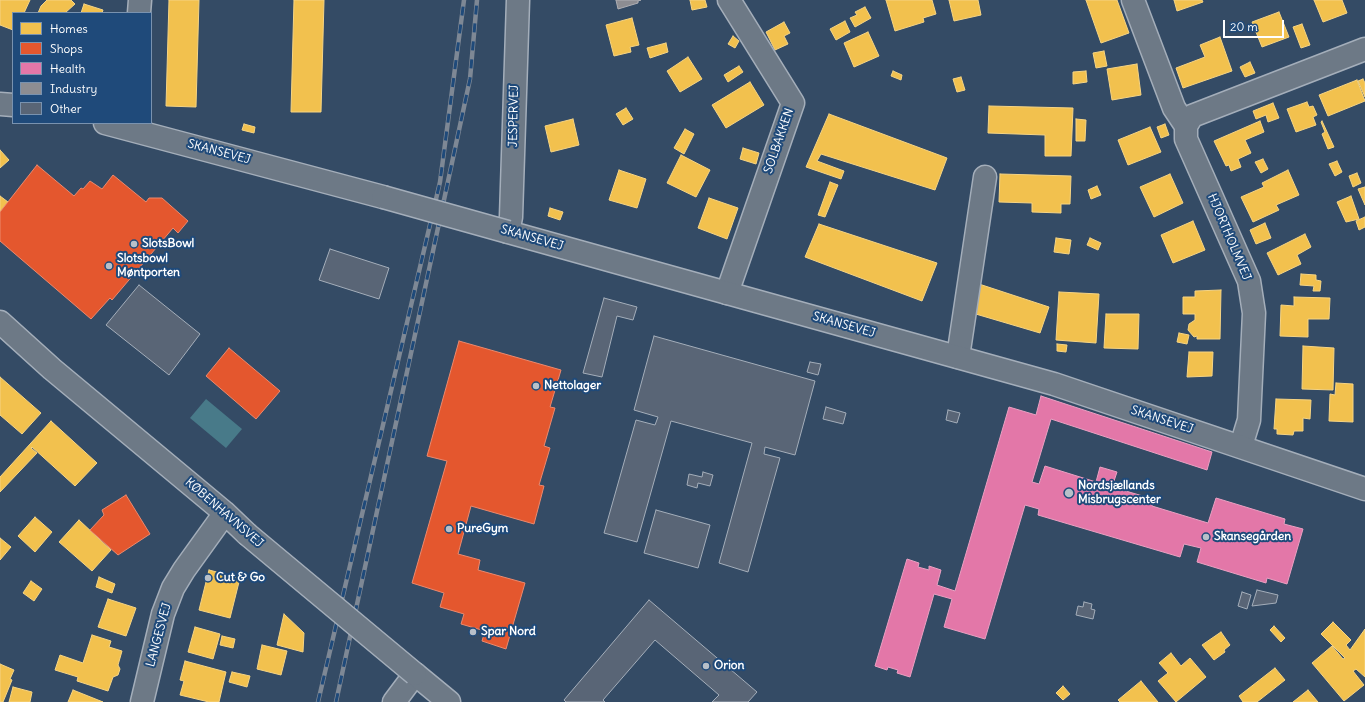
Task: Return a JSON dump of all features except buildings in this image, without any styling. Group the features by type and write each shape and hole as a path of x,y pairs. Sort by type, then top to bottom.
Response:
{"street":[{"path":"139,12 140,0"},
{"name":"JESPERVEJ","path":"508,232 511,217 518,0"},
{"name":"SOLBAKKEN","path":"727,293 793,103 729,0"},
{"name":"HJORTHOLMVEJ","path":"1133,0 1174,108 1186,126 1186,139 1249,281 1254,313 1249,420 1241,446"},
{"path":"1186,126 1192,116 1365,49"},
{"path":"0,104 12,105"},
{"name":"SKANSEVEJ","path":"114,124 133,126 1054,384 1365,489"},
{"path":"958,357 986,177"},
{"name":"KØBENHAVNSVEJ","path":"0,322 58,374 225,512 247,534 449,702"},
{"name":"LANGESVEJ","path":"142,702 163,614 173,588 225,512"},
{"path":"394,702 415,674"}],"shaded area":[{"path":"206,399 242,429 226,448 190,418"}],"railway":[{"path":"318,702 440,182 464,0"},
{"path":"336,702 470,79 477,0"}],"place":[{"name":"SlotsBowl","path":"134,244"},
{"name":"Slotsbowl Møntporten","path":"109,266"},
{"name":"Nettolager","path":"536,386"},
{"name":"Nordsjællands Misbrugscenter","path":"1069,493"},
{"name":"PureGym","path":"449,529"},
{"name":"Skansegården","path":"1206,537"},
{"name":"Cut & Go","path":"208,578"},
{"name":"Spar Nord","path":"473,632"},
{"name":"Orion","path":"706,666"}]}
